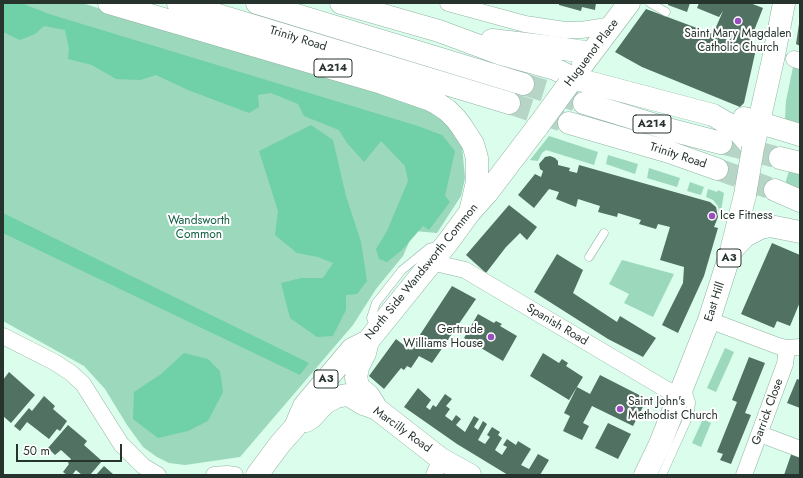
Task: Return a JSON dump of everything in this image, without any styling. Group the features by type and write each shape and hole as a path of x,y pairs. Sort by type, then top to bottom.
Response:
{"highway":[{"name":"A214","path":"109,3 382,83 438,104 456,119 473,144 477,158 477,182 470,212"},
{"name":"Trinity Road","path":"178,3 509,104"},
{"name":"Trinity Road","path":"257,3 523,84"},
{"name":"A214","path":"341,3 439,31 500,54 554,69 570,81 713,115 734,115 753,138 800,135"},
{"name":"Huguenot Place","path":"555,103 629,3"},
{"name":"East Hill","path":"645,475 660,444 710,320 731,252 745,195 753,138 774,55 784,3"},
{"name":"A214","path":"439,31 505,42 551,46 591,53"},
{"name":"North Side Wandsworth Common","path":"257,475 280,444 295,428 304,406 352,349 372,336 448,242 470,212 487,193 555,103"},
{"name":"Trinity Road","path":"584,103 675,131 721,143"},
{"name":"Trinity Road","path":"569,123 668,152 717,169"},
{"path":"780,158 800,163"},
{"path":"774,190 800,200"},
{"path":"731,252 745,236 760,228 770,226 800,232"},
{"name":"A3","path":"372,336 358,367 357,384 359,388 368,395 377,409"},
{"name":"Marcilly Road","path":"295,428 311,418 325,403 336,397 347,395 363,404 377,409 438,467 470,475"}],"street":[{"path":"448,3 525,24 564,30 581,30 613,25"},
{"name":"Spanish Road","path":"431,262 465,270 682,389"},
{"path":"710,320 778,346 793,348"},
{"path":"3,336 71,372 83,384 121,444 143,466 158,475"},
{"name":"Garrick Close","path":"744,475 785,364 793,348"},
{"path":"760,434 800,448"},
{"path":"214,475 235,475"}],"lane":[{"path":"650,3 666,12"},
{"path":"589,257 604,233"},
{"path":"372,336 371,318 376,303 380,297 402,270 420,254 429,248 448,242"},
{"path":"662,475 690,413 691,402 682,389"}],"green space":[{"name":"Wandsworth Common","path":"3,3 82,3 268,61 398,96 442,117 462,146 465,178 461,196 437,233 414,231 403,256 376,289 353,325 240,457 185,465 169,463 157,457 143,447 127,425 105,389 84,366 3,321"},
{"path":"3,3 21,3 49,14 418,126 442,135 455,151 445,196 450,202 429,230 423,226 402,250 387,262 379,259 376,249 387,231 408,181 405,166 381,141 364,162 347,143 339,130 304,116 298,104 271,93 258,95 259,107 249,113 188,90 156,75 140,80 116,79 92,65 68,59 69,49 65,30 44,26 35,34 20,40 3,32"},
{"path":"793,67 800,69 800,127 785,119 786,101"},
{"path":"311,125 333,140 346,196 361,242 367,281 357,294 346,295 346,310 333,336 317,337 290,318 281,283 301,278 323,278 333,263 318,257 297,253 275,235 278,211 259,151"},
{"path":"549,136 598,152 594,165 546,150 542,153 538,161 530,160"},
{"path":"608,155 638,164 635,174 606,164"},
{"path":"649,168 680,178 677,187 647,178"},
{"path":"789,171 800,174 800,189 785,184"},
{"path":"690,182 704,187 701,195 687,191"},
{"path":"708,189 717,192 718,190 724,193 721,211 719,211 718,206 713,200 706,197"},
{"path":"3,213 309,363 300,375 3,233"},
{"path":"622,260 674,274 653,317 624,303 629,294 609,284"},
{"path":"725,348 734,352 716,392 707,388"},
{"path":"184,353 208,359 220,371 223,392 208,421 188,431 158,438 133,419 134,392 161,374"},
{"path":"703,419 711,423 701,447 692,443"}],"building":[{"path":"559,3 596,3 595,10 582,7 581,11 559,5"},
{"path":"668,3 690,3 687,12 668,5"},
{"path":"699,3 750,3 763,8 748,46 756,49 744,103 740,107 642,67 615,52 646,9 713,34 723,11 719,17 697,8"},
{"path":"800,24 800,46 796,44"},
{"path":"550,156 558,161 558,165 570,168 569,171 577,173 579,165 710,202 716,207 718,217 714,227 718,228 704,276 678,333 662,325 683,283 684,267 660,260 670,227 658,224 656,229 639,224 641,220 618,213 617,217 598,212 600,206 578,199 576,207 556,199 559,192 549,189 534,208 518,195 535,174 541,177 543,171 540,169 539,164 545,157"},
{"path":"509,205 537,227 527,240 520,233 506,247 486,273 466,255"},
{"path":"772,243 800,255 800,302 790,326 777,321 774,328 741,314"},
{"path":"557,254 583,270 573,293 617,322 620,316 656,338 643,357 608,339 534,292"},
{"path":"452,286 476,299 432,363 419,356 411,368 407,366 404,370 401,368 384,389 369,376 396,339 410,350"},
{"name":"Gertrude Williams House","path":"478,314 494,323 496,321 502,324 500,326 517,336 503,361 464,338"},
{"path":"543,353 559,363 562,359 568,363 566,366 583,377 569,400 530,376"},
{"path":"749,357 765,363 745,413 751,415 731,464 720,460 723,454 717,452 737,402 732,400"},
{"path":"9,372 35,395 11,423 3,416 3,380"},
{"name":"Saint John's Methodist Church","path":"600,375 647,399 633,426 592,406 583,423 589,426 582,440 563,431 570,416 564,413 577,387 590,394"},
{"path":"797,379 800,380 800,408 787,403"},
{"path":"418,388 431,400 426,407 430,410 433,405 436,407 445,394 452,399 446,406 450,409 445,416 452,421 456,415 461,419 456,425 465,432 474,416 479,419 474,427 478,430 483,421 487,424 478,440 485,444 490,437 487,435 492,427 500,432 498,435 502,438 495,450 502,455 507,447 503,445 507,439 516,445 518,441 531,449 521,465 529,469 538,454 549,460 540,475 508,475 457,444 404,407"},
{"path":"44,396 55,406 53,409 67,421 60,431 57,429 49,439 27,422 20,431 14,426 29,408 32,411"},
{"path":"608,423 631,434 618,459 595,448"},
{"path":"68,425 87,441 84,445 102,461 90,475 82,475 76,470 72,475 67,475 63,472 71,459 61,450 55,455 48,448"},
{"path":"792,452 800,456 800,475 784,475"},
{"path":"104,466 114,475 96,475"}],"tunnel":[{"path":"523,84 584,103"},
{"path":"509,103 569,123"},
{"path":"721,143 780,158"},
{"path":"717,169 775,190"}],"place":[{"name":"Saint Mary Magdalen Catholic Church","path":"738,21"},
{"name":"Ice Fitness","path":"712,216"},
{"name":"Gertrude Williams House","path":"491,337"},
{"name":"Saint John's Methodist Church","path":"620,409"}]}
